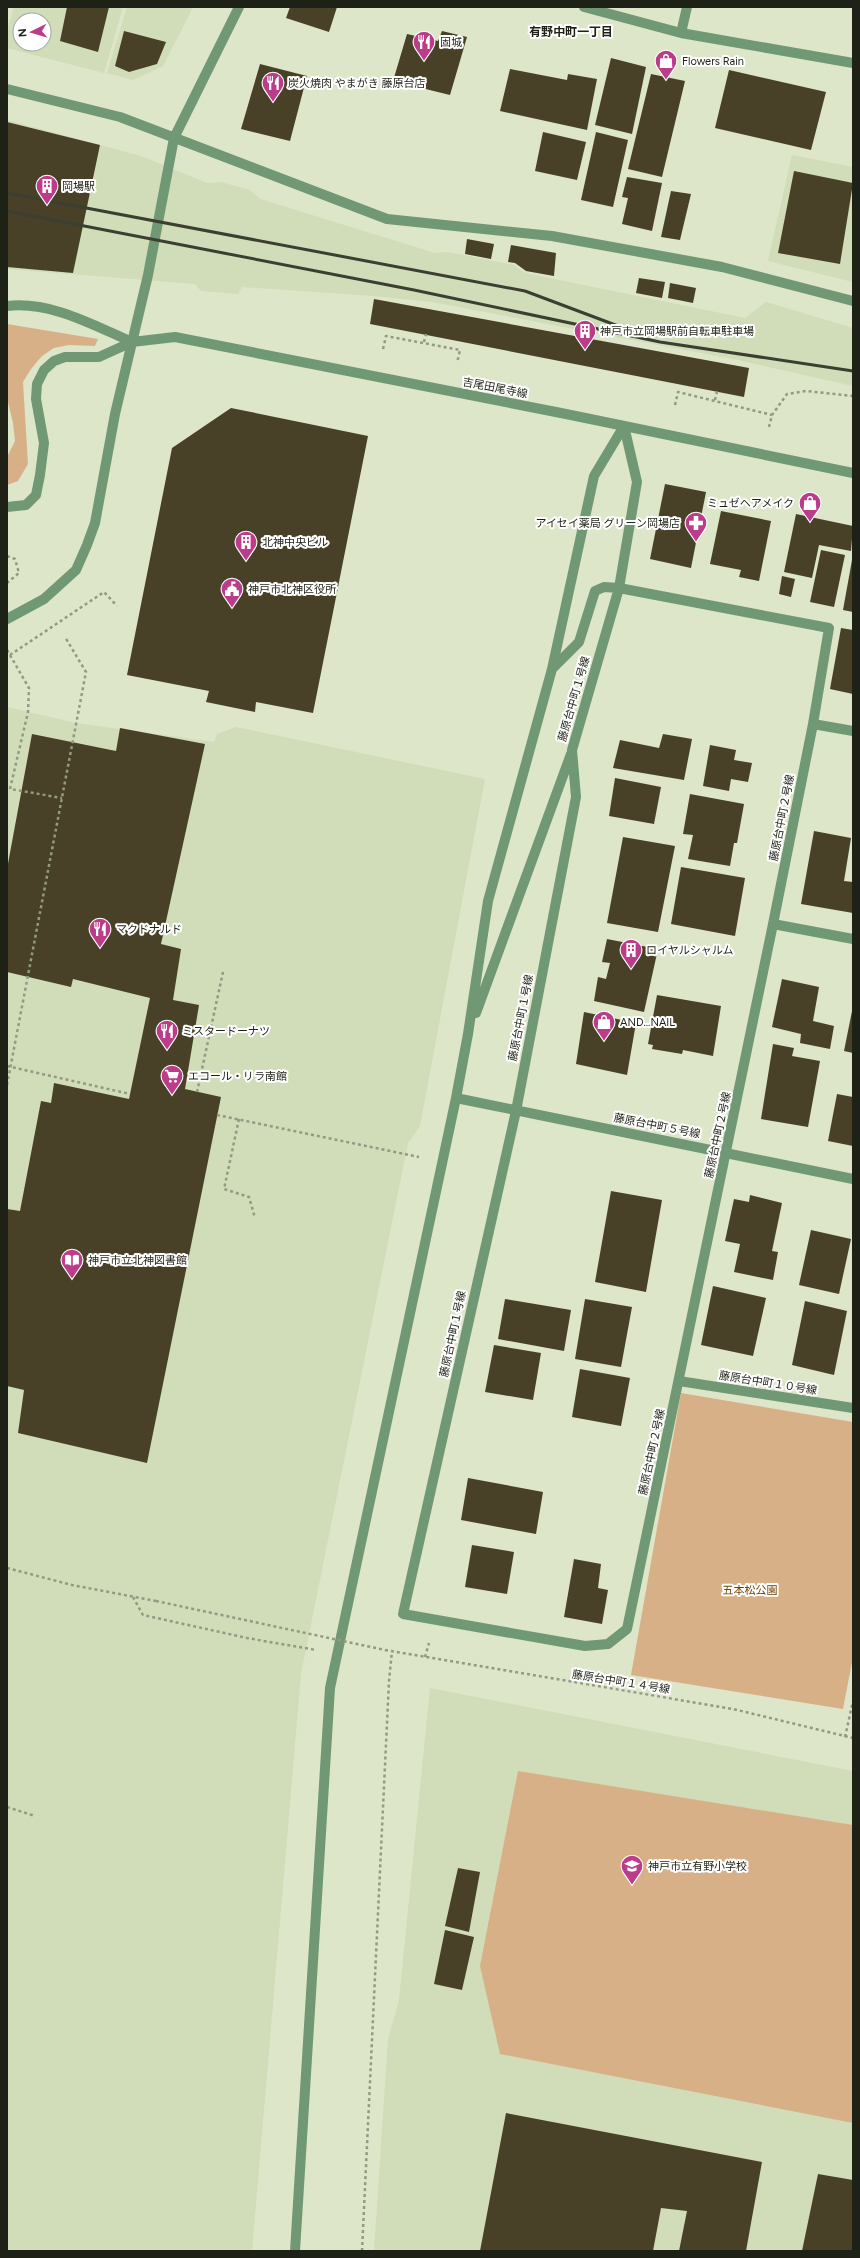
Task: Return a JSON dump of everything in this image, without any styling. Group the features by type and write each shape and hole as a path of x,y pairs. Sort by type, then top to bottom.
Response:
{"street":[{"path":"7,619 44,599 76,570 95,523 115,414 148,275 174,138 239,7"},
{"path":"584,7 681,33 853,63"},
{"path":"681,33 687,7"},
{"path":"7,89 120,117 387,219 552,236 722,267 853,301"},
{"path":"7,306 32,306 69,314 132,342"},
{"name":"吉尾田尾寺線","path":"132,342 175,337 853,473"},
{"path":"7,507 26,505 36,494 44,443 36,392 37,384 44,370 54,361 65,357 99,357 132,342"},
{"path":"295,2251 330,1688 456,1098 468,1034 488,900 552,669 594,476 624,426"},
{"name":"藤原台中町１号線","path":"403,1614 516,1111 576,797 572,750 619,588 638,482 624,426"},
{"path":"552,669 579,642 595,591 604,587 619,588"},
{"name":"藤原台中町２号線","path":"403,1614 585,1646 608,1644 627,1629 679,1382 813,724 829,628 619,588"},
{"path":"813,724 853,732"},
{"path":"468,1034 572,750"},
{"path":"773,924 853,939"},
{"name":"藤原台中町５号線","path":"456,1098 853,1179"},
{"name":"藤原台中町１０号線","path":"679,1382 853,1408"}],"path":[{"path":"424,342 426,334"},
{"path":"383,349 386,336 424,342 460,350 457,362"},
{"path":"715,400 717,391"},
{"path":"769,427 772,415 787,394 806,391 853,396"},
{"path":"675,405 678,392 772,415"},
{"path":"7,556 15,559 19,573 7,583"},
{"path":"10,655 104,592 117,606"},
{"path":"7,1085 9,1066 86,672 65,637"},
{"path":"7,650 29,688 28,712 8,789 62,798"},
{"path":"197,1092 223,972"},
{"path":"9,1066 130,1094"},
{"path":"217,1115 419,1157"},
{"path":"239,1119 224,1189 249,1197 255,1218"},
{"name":"藤原台中町１４号線","path":"7,1568 72,1584 385,1650 733,1709 853,1738"},
{"path":"133,1597 143,1615 247,1638 316,1650"},
{"path":"425,1657 429,1643"},
{"path":"362,2251 389,1681 392,1651"},
{"path":"845,1736 853,1701"},
{"path":"7,1807 35,1816"}],"shaded area":[{"path":"14,7 123,7 104,73 23,52 52,52 52,12 13,12"},
{"path":"127,7 193,7 163,66 133,80 107,73"},
{"path":"12,14 12,49 7,48 7,31"},
{"path":"7,120 141,156 207,183 221,182 250,190 260,199 435,253 448,252 514,265 525,273 745,318 766,302 853,328 853,386 738,360 432,302 374,296 242,287 238,294 201,291 195,284 7,269"},
{"path":"792,155 853,167 853,282 768,261"},
{"path":"7,707 76,723 214,742 217,734 236,727 485,779 420,1126 408,1143 301,1674 252,2251 7,2251"},
{"name":"神戸市立有野小学校","path":"430,1688 853,1771 853,2251 374,2251 388,2039 399,2000"}],"green space":[{"path":"7,324 98,339 95,346 69,345 54,348 42,356 31,369 23,382 28,464 18,481 7,485 7,457 15,441 13,423 7,398"},
{"name":"五本松公園","path":"681,1393 853,1422 853,1657 843,1709 631,1675"},
{"path":"518,1771 853,1825 853,2123 500,2054 480,1966"}],"building":[{"path":"67,7 109,7 98,52 60,41"},
{"path":"290,7 337,7 329,32 286,18"},
{"path":"124,31 166,42 157,64 129,72 115,66"},
{"path":"442,31 467,37 450,95 393,81 407,34 438,41"},
{"path":"611,58 646,67 632,134 595,125"},
{"path":"260,64 307,76 290,141 241,129"},
{"path":"510,69 567,80 568,74 597,79 587,130 500,111"},
{"path":"729,70 826,92 811,150 715,128"},
{"path":"651,74 685,81 662,177 628,169"},
{"name":"岡場駅","path":"7,122 100,145 73,273 7,267"},
{"path":"543,132 586,142 577,180 535,171"},
{"path":"596,132 628,140 613,207 581,200"},
{"path":"794,171 853,183 840,264 778,253"},
{"path":"627,177 662,183 652,231 622,224 628,198 622,197"},
{"path":"671,191 691,194 680,240 661,237"},
{"path":"467,239 494,244 491,259 465,254"},
{"path":"511,245 556,253 554,276 526,271 515,263 508,262"},
{"path":"639,278 665,282 662,298 636,293"},
{"path":"670,283 696,288 693,303 668,298"},
{"name":"神戸市立岡場駅前自転車駐車場","path":"374,299 749,368 744,397 370,324"},
{"name":"北神中央ビル","path":"231,408 368,436 313,713 256,702 255,712 206,702 209,691 127,675 172,448"},
{"path":"665,484 706,492 691,568 650,559"},
{"path":"721,511 771,521 759,581 739,577 741,570 710,564"},
{"path":"796,514 853,526 851,551 819,545 812,578 784,572"},
{"path":"821,550 845,555 834,607 810,602"},
{"path":"853,560 853,612 843,610"},
{"path":"782,576 795,579 791,597 779,594"},
{"path":"841,628 853,630 853,694 830,689"},
{"name":"エコール・リラ南館","path":"120,728 205,744 161,944 181,949 173,1000 199,1005 185,1089 221,1097 147,1463 18,1433 24,1390 7,1386 7,1209 20,1211 41,1101 51,1103 54,1083 129,1099 150,998 73,979 71,987 7,972 7,869 32,734 116,751"},
{"path":"663,734 692,739 684,780 613,768 620,740 659,748"},
{"path":"710,745 736,750 734,760 752,763 748,782 731,779 729,791 703,786"},
{"path":"615,778 661,787 654,824 609,816"},
{"path":"690,794 744,804 737,843 734,843 730,866 688,859 693,835 683,834"},
{"path":"814,831 851,838 844,881 853,882 853,913 801,904"},
{"path":"623,837 675,846 658,932 607,923"},
{"path":"681,867 745,878 735,936 671,924"},
{"name":"ロイヤルシャルム","path":"607,939 658,949 644,1012 594,1001 598,977 606,979 610,963 602,962"},
{"path":"782,979 819,987 813,1021 834,1026 830,1049 800,1043 801,1034 772,1027"},
{"path":"657,995 721,1006 713,1056 683,1050 682,1054 652,1049 653,1045 648,1044"},
{"path":"853,1006 853,1053 844,1051"},
{"path":"584,1012 636,1023 627,1075 576,1064"},
{"path":"773,1044 794,1048 792,1056 820,1061 808,1127 761,1119"},
{"path":"837,1094 853,1097 853,1146 828,1141"},
{"path":"611,1191 662,1200 646,1292 595,1282"},
{"path":"750,1195 782,1203 772,1251 778,1252 773,1280 734,1272 740,1244 725,1241 734,1199 749,1202"},
{"path":"811,1230 851,1239 839,1294 799,1285"},
{"path":"713,1286 766,1298 753,1356 701,1345"},
{"path":"505,1299 571,1310 564,1351 498,1339"},
{"path":"585,1299 632,1307 621,1367 575,1359"},
{"path":"805,1301 847,1311 834,1375 792,1365"},
{"path":"494,1345 541,1353 533,1400 485,1392"},
{"path":"580,1369 630,1378 621,1426 572,1417"},
{"path":"468,1478 543,1492 536,1534 461,1520"},
{"path":"472,1545 514,1552 507,1594 465,1587"},
{"path":"574,1559 601,1564 598,1588 608,1590 602,1624 564,1617"},
{"path":"458,1868 480,1872 469,1932 445,1926"},
{"path":"445,1930 474,1937 462,1990 434,1984"},
{"path":"506,2113 762,2162 746,2251 679,2251 687,2211 661,2208 653,2251 480,2251"},
{"path":"818,2174 853,2180 853,2251 802,2251"}],"railway":[{"path":"7,193 525,291 634,332"},
{"path":"7,211 414,290 660,342 853,371"}],"place":[{"name":"固城","path":"424,62"},
{"name":"Flowers Rain","path":"666,80"},
{"name":"炭火焼肉 やまがき 藤原台店","path":"273,102"},
{"name":"岡場駅","path":"47,206"},
{"name":"神戸市立岡場駅前自転車駐車場","path":"585,350"},
{"name":"ミュゼヘアメイク","path":"810,522"},
{"name":"アイセイ薬局 グリーン岡場店","path":"696,542"},
{"name":"北神中央ビル","path":"246,562"},
{"name":"神戸市北神区役所","path":"232,608"},
{"name":"マクドナルド","path":"100,948"},
{"name":"ロイヤルシャルム","path":"631,970"},
{"name":"AND...NAIL","path":"604,1042"},
{"name":"ミスタードーナツ","path":"167,1050"},
{"name":"エコール・リラ南館","path":"172,1096"},
{"name":"神戸市立北神図書館","path":"72,1280"},
{"name":"神戸市立有野小学校","path":"632,1886"}],"district":[{"name":"有野中町一丁目","path":"571,32"}]}
